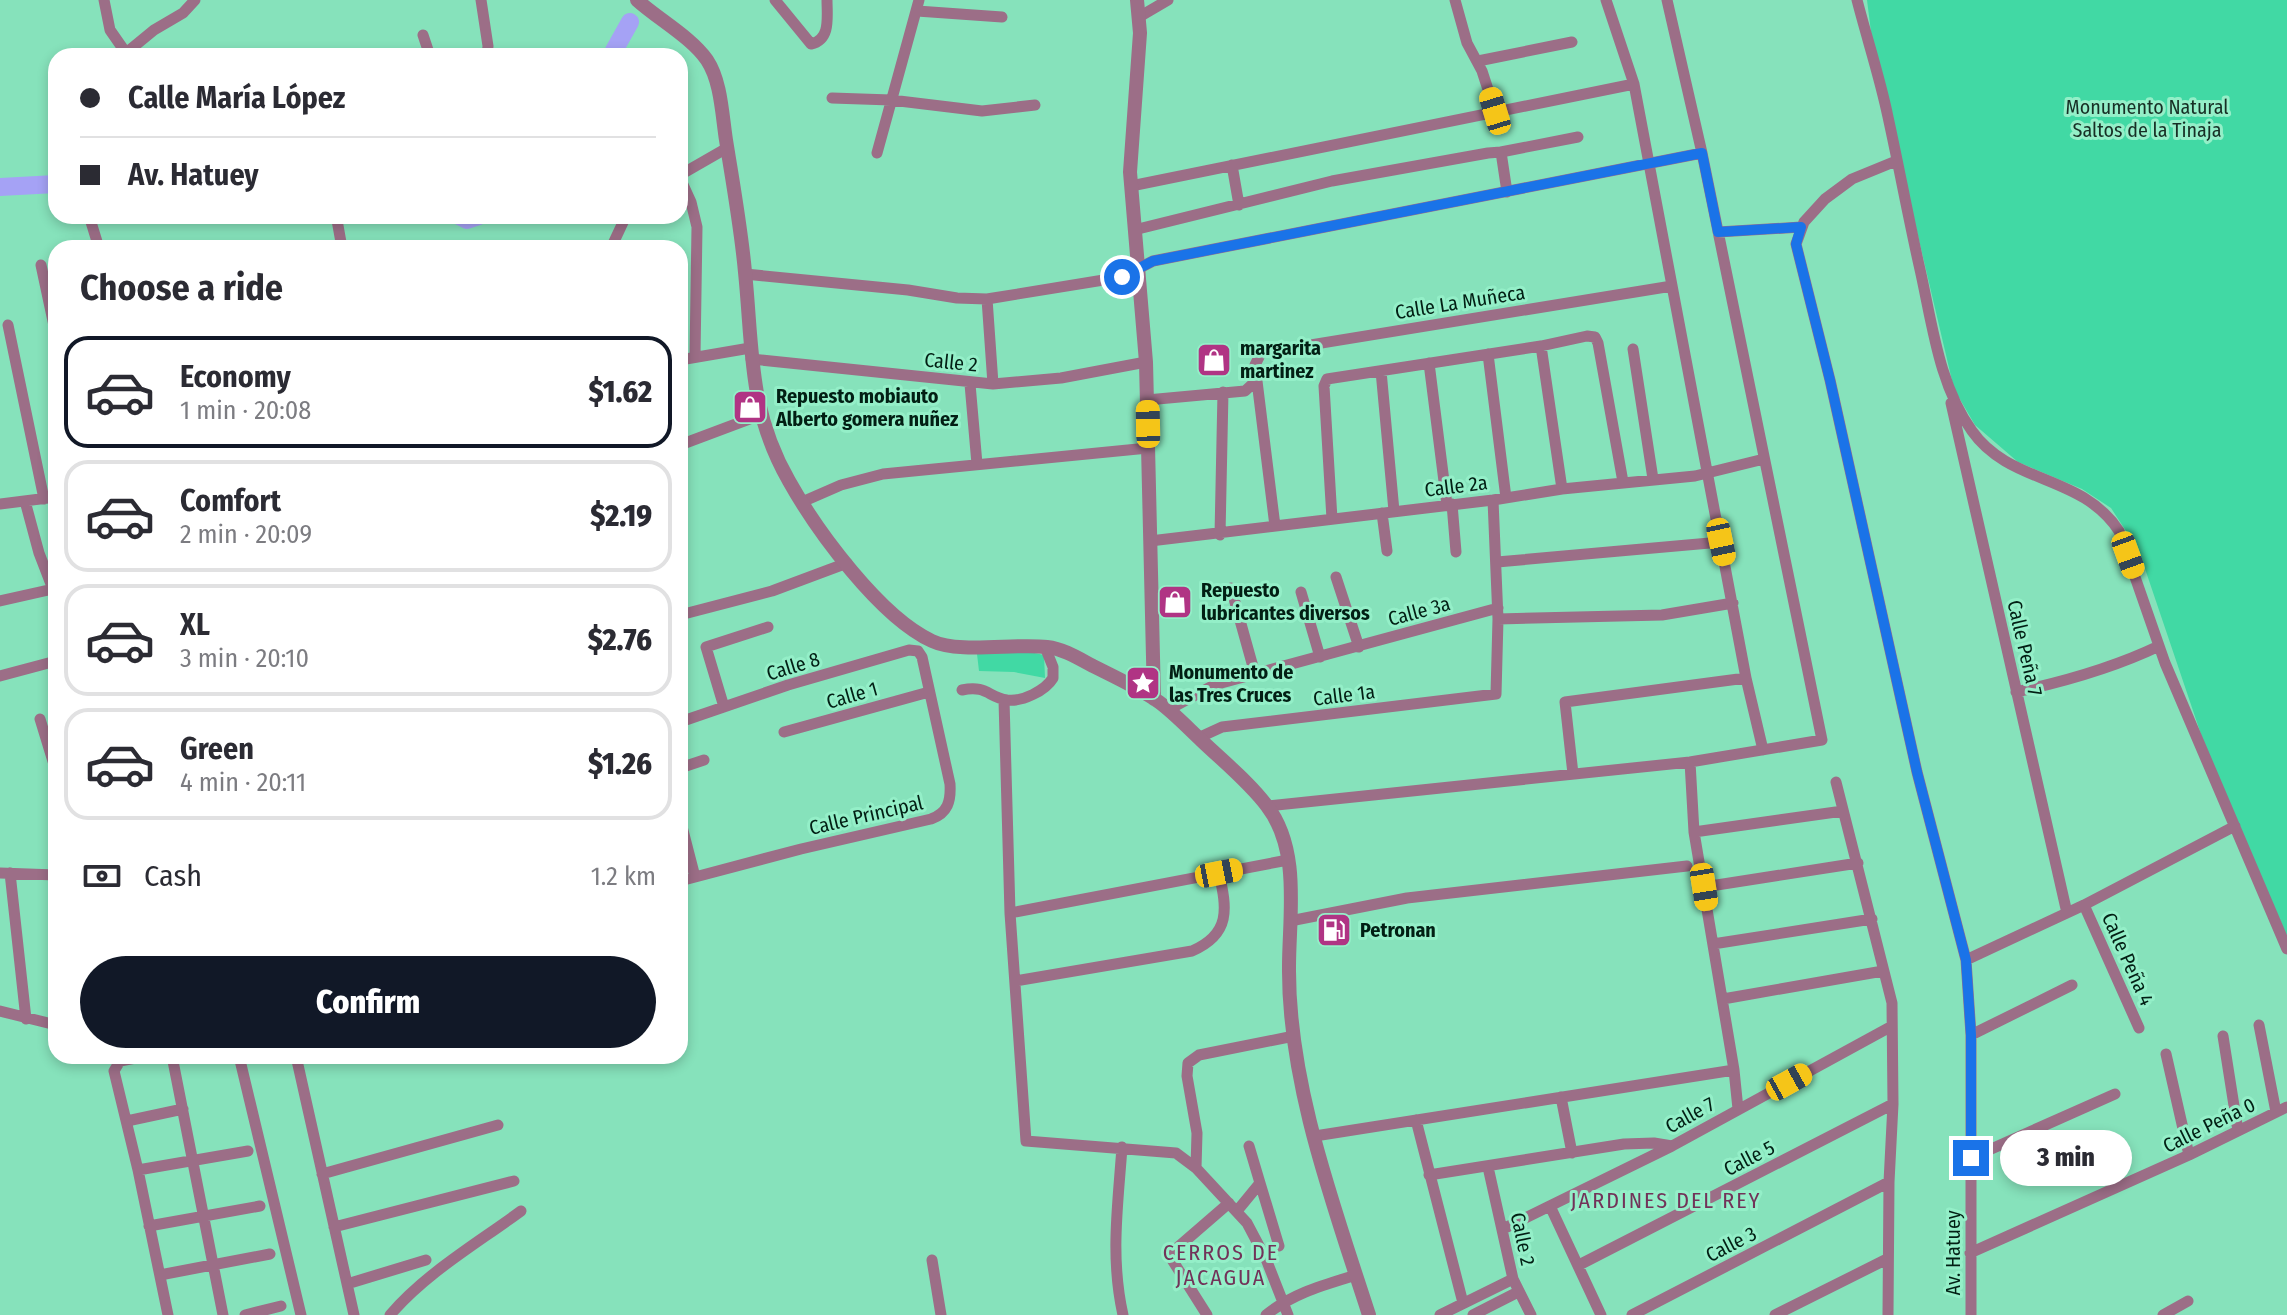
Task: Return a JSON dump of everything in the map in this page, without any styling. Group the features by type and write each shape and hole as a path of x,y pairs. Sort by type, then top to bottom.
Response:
{"street":[{"path":"104,0 110,30 123,48"},
{"path":"132,48 154,30 183,13 195,0"},
{"path":"481,0 488,48"},
{"path":"637,0 708,61 716,82 745,274 750,354 760,415 778,460 802,502 847,563 922,644 952,647 1022,644 1068,652 1154,699 1268,806 1281,832 1288,860 1288,973 1294,1036 1315,1136 1369,1315"},
{"path":"775,0 811,44 825,36 827,0"},
{"path":"1137,0 1140,33 1131,186 1146,362 1154,699"},
{"path":"1139,17 1168,0"},
{"path":"1455,0 1467,43 1478,61 1495,111"},
{"path":"1606,0 1634,84 1746,678 1763,750"},
{"path":"1268,806 1690,762 1822,740 1702,153 1667,0"},
{"name":"Calle Peña 7","path":"1857,0 1888,115 2067,913"},
{"path":"877,153 918,6 1002,17"},
{"path":"423,35 427,48"},
{"path":"1478,61 1572,42"},
{"path":"1131,186 1634,84"},
{"path":"832,98 891,100 982,111 1035,105"},
{"path":"1134,230 1332,181 1578,137"},
{"path":"688,172 727,148"},
{"path":"1501,152 1507,192"},
{"path":"745,274 987,299 1122,277 1153,261 1702,153"},
{"path":"1718,232 1801,227 1813,211 1840,187 1865,172 1896,161"},
{"path":"1232,165 1239,205"},
{"path":"688,195 697,227 695,356"},
{"name":"Av. Hatuey","path":"1801,227 1796,244 1830,380 1917,772 1966,960 1971,1035 1971,1315"},
{"path":"41,265 48,298"},
{"name":"Calle La Muñeca","path":"1257,380 1257,358 1267,350 1672,286"},
{"path":"987,299 993,384"},
{"path":"8,325 48,490"},
{"path":"1332,519 1324,383 1327,379 1587,336 1597,340 1623,482"},
{"path":"1541,346 1562,489"},
{"path":"1633,349 1653,479"},
{"name":"Calle 2","path":"688,358 750,354 970,384 1061,378 1146,362"},
{"path":"1488,354 1506,498"},
{"path":"1429,363 1456,552"},
{"path":"1381,371 1387,551"},
{"path":"1147,400 1245,391 1257,380"},
{"path":"1257,380 1275,526"},
{"path":"970,384 977,464"},
{"path":"1948,391 1972,432 2006,463 2091,500 2108,514 2119,531 2159,646 2287,949"},
{"path":"1220,535 1223,392"},
{"path":"688,442 760,415"},
{"path":"802,502 841,485 883,474 1148,448"},
{"name":"Calle 2a","path":"1150,541 1220,535 1562,489 1707,475 1764,459"},
{"path":"0,504 48,498"},
{"path":"1493,500 1498,613"},
{"path":"25,501 48,577"},
{"path":"1497,562 1721,542"},
{"path":"688,613 772,591 847,563"},
{"path":"1336,577 1359,647"},
{"path":"1231,588 1255,674"},
{"path":"1301,592 1320,657"},
{"path":"0,601 48,594"},
{"name":"Calle 3a","path":"1168,710 1214,685 1498,613 1662,615 1733,603"},
{"name":"Calle 1a","path":"1198,738 1222,727 1496,694 1499,689 1498,613"},
{"path":"724,707 706,647 768,627"},
{"name":"Calle Principal","path":"688,879 941,814 950,802 950,784 922,657 922,644"},
{"name":"Calle 8","path":"688,719 922,644"},
{"path":"2016,692 2086,676 2159,646"},
{"path":"962,690 981,689 1004,700 1030,695 1050,684 1053,678 1053,667 1045,647"},
{"path":"0,676 48,663"},
{"path":"1573,774 1565,702 1746,678"},
{"name":"Calle 1","path":"784,732 929,692"},
{"path":"1004,700 1010,913 1026,1141 1176,1153 1196,1168 1247,1223 1266,1259 1288,1315"},
{"path":"40,719 48,749"},
{"path":"688,765 704,760"},
{"path":"1690,762 1694,832 1723,999 1738,1109"},
{"path":"1836,782 1892,1003 1888,1315"},
{"path":"1694,832 1843,811"},
{"path":"1966,960 2084,905 2235,826"},
{"path":"688,855 695,877"},
{"path":"1010,913 1288,860"},
{"path":"1704,887 1858,863"},
{"path":"1290,921 1407,898 1687,866"},
{"path":"26,1019 5,873 48,875"},
{"path":"1015,981 1192,951 1205,945 1217,935 1225,913 1219,873"},
{"name":"Calle Peña 4","path":"2084,905 2139,1028"},
{"path":"1713,944 1872,919"},
{"path":"1723,999 1883,971"},
{"path":"1971,1035 2072,985"},
{"path":"0,1011 48,1023"},
{"path":"2259,1025 2281,1110"},
{"name":"Calle 7","path":"1503,1229 1672,1146 1892,1026"},
{"path":"1196,1168 1197,1133 1188,1063 1199,1055 1294,1036"},
{"path":"2223,1036 2238,1131"},
{"path":"2166,1054 2189,1155"},
{"path":"117,1064 114,1067 168,1315"},
{"path":"174,1064 223,1315"},
{"path":"241,1064 301,1315"},
{"path":"298,1064 354,1315"},
{"path":"1315,1136 1734,1070"},
{"path":"1971,1158 2115,1094"},
{"path":"1561,1097 1572,1153"},
{"name":"Calle 5","path":"1579,1265 1893,1104"},
{"path":"127,1121 183,1109"},
{"name":"Calle Peña 0","path":"1970,1253 2189,1155 2281,1110"},
{"path":"1416,1120 1457,1309"},
{"path":"322,1174 498,1125"},
{"path":"1429,1175 1624,1144 1672,1146"},
{"path":"1249,1146 1279,1246"},
{"path":"1122,1147 1114,1260 1123,1315"},
{"path":"138,1170 248,1151"},
{"name":"Calle 2","path":"1488,1167 1513,1279 1531,1315"},
{"path":"334,1227 514,1181"},
{"name":"Calle 3","path":"1632,1315 1889,1182"},
{"path":"1207,1315 1171,1258 1177,1248 1260,1183"},
{"path":"149,1226 260,1206"},
{"path":"1550,1206 1601,1315"},
{"path":"390,1315 406,1296 427,1279 521,1211"},
{"path":"160,1275 270,1254"},
{"path":"1775,1315 1887,1259"},
{"path":"347,1284 426,1260"},
{"path":"932,1260 941,1315"},
{"path":"1266,1315 1283,1301 1356,1275"},
{"path":"1440,1315 1513,1279"},
{"path":"1473,1315 1518,1292"},
{"path":"2163,1315 2188,1301"},
{"path":"245,1315 281,1306"}],"green space":[{"name":"Monumento Natural Saltos de la Tinaja","path":"1867,0 2287,0 2287,936 2207,752 2139,551 2111,508 2082,489 2018,462 1975,425 1954,389 1872,40"},
{"path":"1030,652 1044,655 1045,678 1014,672 979,671 977,654"}],"waterway":[{"path":"615,48 630,22"},
{"path":"0,187 48,184"}],"place":[{"name":"margarita martinez","path":"1214,360"},
{"name":"Repuesto mobiauto Alberto gomera nuñez","path":"750,407"},
{"name":"Repuesto lubricantes diversos","path":"1175,602"},
{"name":"Monumento de las Tres Cruces","path":"1143,683"},
{"name":"Petronan","path":"1334,930"}],"district":[{"name":"JARDINES DEL REY","path":"1666,1200"},
{"name":"CERROS DE JACAGUA","path":"1221,1264"}],"route":[{"path":"1122,277 1153,261 1702,153 1718,232 1801,227 1796,244 1830,380 1917,772 1966,960 1971,1035 1971,1158"}]}
